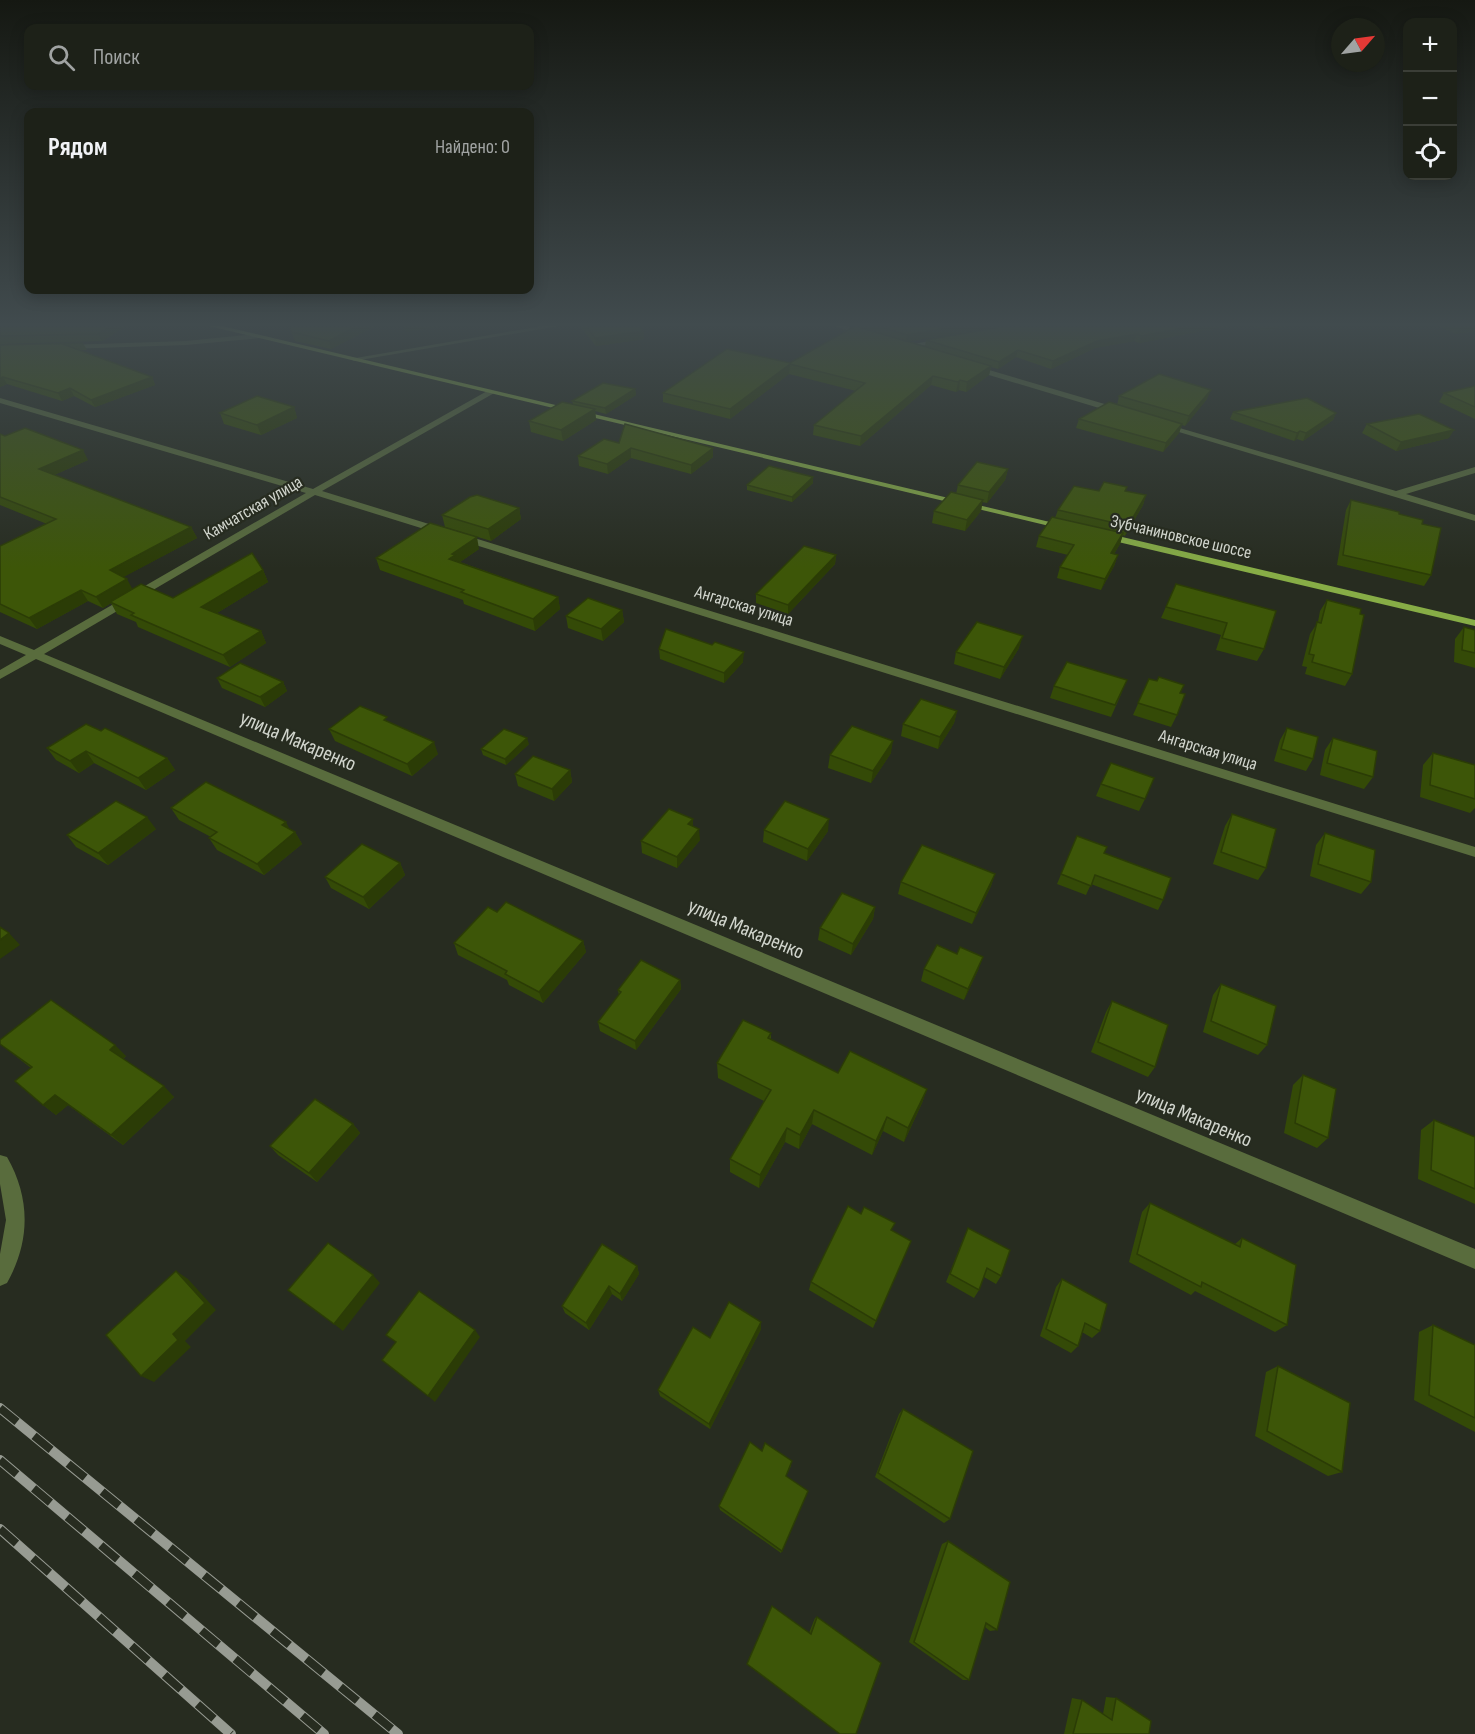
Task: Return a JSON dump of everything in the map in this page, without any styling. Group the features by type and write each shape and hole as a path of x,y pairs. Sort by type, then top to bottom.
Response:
{"main road":[{"name":"Зубчаниновское шоссе","path":"555,407 1078,530"},
{"name":"Зубчаниновское шоссе","path":"1090,532 1475,623"}],"street":[{"name":"Ангарская улица","path":"24,407 314,492 1475,852"},
{"name":"Камчатская улица","path":"0,675 314,492 465,407"},
{"path":"1105,407 1132,415"},
{"path":"1155,422 1475,518"},
{"path":"1396,494 1475,470"},
{"name":"улица Макаренко","path":"0,640 1475,1259"},
{"path":"0,1164 15,1203 16,1236 0,1276"}],"building":[{"path":"233,407 294,407 257,425 220,413"},
{"path":"553,407 595,409 561,430 529,421"},
{"path":"836,407 896,407 861,436 814,425"},
{"path":"1100,407 1125,407 1182,424 1166,443 1079,419"},
{"path":"1157,407 1197,407 1189,416"},
{"path":"1260,407 1324,407 1336,413 1306,433 1300,431 1297,433 1233,412"},
{"path":"1419,414 1454,430 1401,442 1367,424"},
{"path":"625,424 713,448 691,465 631,448 607,464 578,456 604,439 619,443"},
{"path":"25,428 83,450 39,469 191,527 110,570 127,579 96,597 81,590 29,618 0,604 0,546 56,519 0,497 0,434 5,436"},
{"path":"977,462 1008,469 989,492 958,485"},
{"path":"769,466 813,477 792,497 747,485"},
{"path":"1104,482 1127,487 1125,491 1146,495 1128,526 1058,510 1074,486 1099,491"},
{"path":"951,492 983,500 967,520 934,511"},
{"path":"477,495 519,508 488,529 442,515"},
{"path":"1351,500 1399,512 1399,514 1423,520 1422,524 1441,528 1431,575 1343,555"},
{"path":"1052,517 1123,533 1111,553 1118,555 1105,579 1060,567 1074,545 1039,536"},
{"path":"430,523 477,537 452,554 455,555 449,559 558,597 533,619 461,592 464,590 376,558"},
{"path":"804,546 836,555 788,605 756,594"},
{"path":"252,553 263,570 201,607 261,631 223,655 131,615 134,613 110,602 141,584 173,598"},
{"path":"1176,584 1276,611 1264,649 1222,638 1227,623 1166,607"},
{"path":"588,598 622,610 601,629 566,616"},
{"path":"1327,600 1361,609 1360,614 1364,615 1352,674 1312,662 1314,655 1309,654 1317,622 1321,623"},
{"path":"977,622 1023,636 1004,667 956,652"},
{"path":"1464,627 1475,630 1475,653 1462,650"},
{"path":"666,629 712,645 715,642 744,652 724,673 659,649"},
{"path":"1067,662 1127,680 1115,705 1054,686"},
{"path":"240,663 283,682 260,697 217,678"},
{"path":"1159,677 1184,685 1180,693 1185,694 1177,715 1138,703 1149,679 1157,681"},
{"path":"921,699 957,711 940,737 903,724"},
{"path":"360,706 387,717 384,720 434,742 407,764 329,729"},
{"path":"86,724 101,731 105,728 167,758 138,778 86,751 70,761 47,748"},
{"path":"852,726 893,741 873,771 830,755"},
{"path":"1287,728 1318,737 1313,759 1281,749"},
{"path":"504,729 527,738 505,759 481,749"},
{"path":"1333,738 1377,751 1373,777 1327,763"},
{"path":"1433,753 1475,765 1475,799 1430,785"},
{"path":"533,756 570,770 552,789 515,774"},
{"path":"1111,763 1154,778 1145,799 1101,784"},
{"path":"206,782 286,822 282,825 295,832 257,864 209,838 217,832 171,808"},
{"path":"116,801 147,817 98,853 67,835"},
{"path":"785,801 829,819 808,849 764,830"},
{"path":"669,809 693,819 688,824 699,829 677,857 641,841"},
{"path":"1232,814 1276,829 1266,868 1221,852"},
{"path":"1325,833 1375,850 1371,882 1318,864"},
{"path":"1077,836 1107,847 1104,853 1171,878 1163,900 1095,875 1091,886 1061,874"},
{"path":"362,844 400,863 363,897 325,877"},
{"path":"922,845 995,874 976,913 901,882"},
{"path":"842,893 875,907 853,944 820,928"},
{"path":"506,902 583,941 539,992 505,974 507,971 454,943 488,907 497,912"},
{"path":"0,927 9,933 0,940"},
{"path":"937,945 957,954 960,947 983,957 968,989 924,969"},
{"path":"641,960 680,980 635,1041 598,1022 621,992 618,990"},
{"path":"1221,984 1276,1006 1267,1045 1211,1021"},
{"path":"51,1000 115,1045 110,1050 164,1086 111,1135 55,1095 43,1105 15,1081 32,1067 0,1044 0,1040"},
{"path":"1112,1001 1168,1025 1155,1067 1098,1042"},
{"path":"743,1020 771,1033 768,1038 838,1073 850,1051 927,1089 908,1128 887,1117 876,1141 814,1110 800,1135 787,1128 760,1175 730,1159 771,1090 717,1063"},
{"path":"1303,1075 1336,1089 1328,1138 1295,1123"},
{"path":"315,1099 353,1124 309,1173 270,1146"},
{"path":"1434,1120 1475,1137 1475,1189 1431,1170"},
{"path":"1150,1203 1240,1247 1242,1238 1296,1265 1287,1325 1202,1282 1201,1287 1137,1254"},
{"path":"848,1206 861,1214 864,1207 895,1223 891,1230 911,1241 876,1321 811,1282"},
{"path":"968,1228 1010,1250 1001,1276 987,1268 979,1290 950,1274"},
{"path":"328,1243 373,1275 334,1324 288,1290"},
{"path":"602,1244 637,1266 620,1294 609,1286 586,1323 562,1306"},
{"path":"176,1271 205,1303 173,1334 178,1340 141,1376 106,1335"},
{"path":"1062,1279 1107,1304 1100,1331 1085,1323 1078,1346 1046,1329"},
{"path":"419,1291 475,1330 428,1396 382,1360 396,1342 386,1335"},
{"path":"729,1302 761,1322 709,1424 658,1390 693,1327 710,1338"},
{"path":"1433,1325 1475,1345 1475,1418 1429,1395"},
{"path":"1278,1366 1350,1403 1342,1472 1267,1431"},
{"path":"903,1409 973,1451 950,1519 878,1473"},
{"path":"750,1442 762,1451 765,1443 792,1461 786,1476 808,1491 782,1551 719,1506"},
{"path":"948,1541 1010,1582 997,1630 986,1623 969,1680 914,1642"},
{"path":"772,1606 811,1634 817,1617 881,1663 856,1734 840,1734 747,1664"},
{"path":"1116,1698 1151,1721 1149,1734 1073,1734 1082,1700 1112,1720"}],"railway":[{"path":"0,1408 398,1734"},
{"path":"0,1460 324,1734"},
{"path":"0,1529 231,1734"}]}
